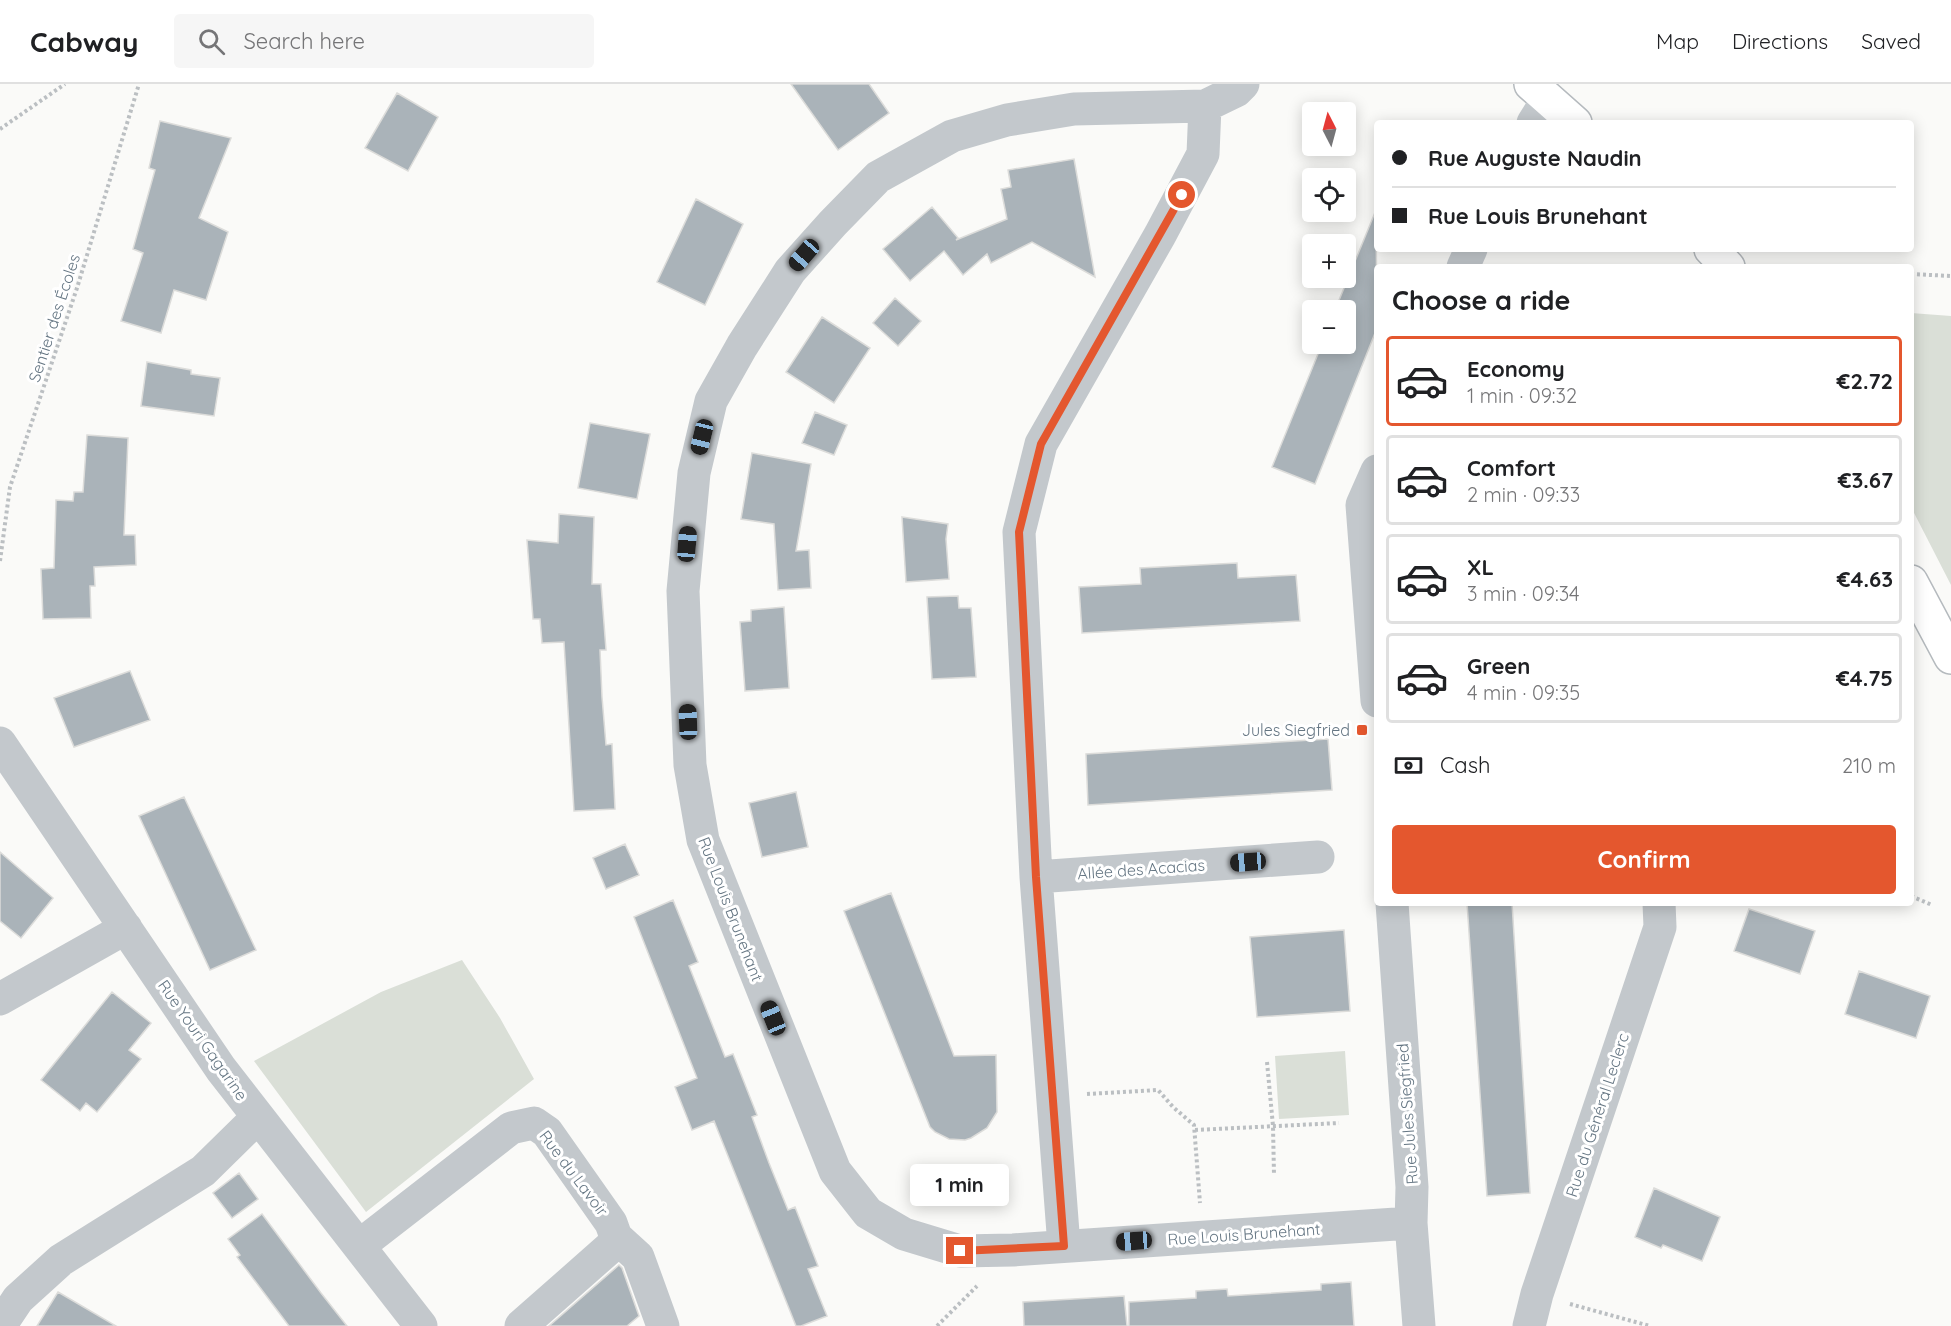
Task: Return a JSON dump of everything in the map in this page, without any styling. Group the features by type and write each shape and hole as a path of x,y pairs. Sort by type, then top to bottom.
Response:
{"main road":[{"path":"1538,102 1570,120"},
{"path":"1914,588 1951,657"}],"street":[{"path":"1064,1246 1036,877 1019,532 1041,444 1160,235 1203,154 1205,106 1236,91 1243,84"},
{"name":"Rue Louis Brunehant","path":"1205,106 1074,109 1007,120 952,136 878,177 790,271 742,346 711,401 694,473 683,591 690,765 703,840 835,1171 868,1213 904,1234 960,1251 1411,1223"},
{"path":"1374,478 1362,506 1374,662"},
{"name":"Rue Youri Gagarine","path":"0,743 221,1069 421,1326"},
{"name":"Allée des Acacias","path":"1036,877 1318,857"},
{"name":"Rue Jules Siegfried","path":"1392,906 1412,1187 1411,1223 1419,1326"},
{"name":"Rue du Général Leclerc","path":"1529,1326 1537,1294 1660,927 1659,906"},
{"path":"0,999 126,928"},
{"path":"0,1326 18,1299 61,1260 203,1171 258,1117"},
{"name":"Rue du Lavoir","path":"359,1246 511,1128 534,1123 547,1132 611,1223 615,1241"},
{"path":"521,1326 615,1241 638,1257 663,1326"}],"path":[{"path":"0,129 66,84"},
{"name":"Sentier des Écoles","path":"0,561 10,487 77,288 140,84"},
{"path":"1914,274 1951,276"},
{"path":"1914,897 1932,904"},
{"path":"1267,1062 1273,1126 1274,1175"},
{"path":"1076,1094 1158,1090 1194,1125 1200,1205"},
{"path":"1195,1130 1339,1123"},
{"path":"1537,1294 1650,1326"}],"shaded area":[{"path":"1914,313 1951,316 1951,585 1914,513"},
{"path":"462,960 500,1018 534,1079 366,1212 254,1061 381,992"},
{"path":"1345,1051 1349,1115 1279,1119 1275,1056"}],"building":[{"path":"791,84 869,84 889,113 838,150"},
{"path":"397,93 438,117 408,171 365,148"},
{"path":"160,121 231,138 199,218 228,232 206,300 174,290 161,333 121,321 143,253 133,249 155,170 149,168"},
{"path":"1074,159 1095,277 1032,242 991,263 987,254 963,275 944,251 910,281 883,249 932,207 958,238 956,240 1007,219 1001,189 1011,187 1008,170"},
{"path":"696,199 743,224 705,305 657,282"},
{"path":"1374,215 1374,252 1376,252 1376,264 1374,264 1374,336 1315,484 1272,467 1318,354 1356,354 1356,300 1339,300 1344,288 1356,288 1356,259"},
{"path":"895,298 921,321 898,346 873,323"},
{"path":"822,317 870,348 834,403 786,372"},
{"path":"147,362 191,370 191,374 220,378 214,416 141,406"},
{"path":"815,412 847,425 834,455 802,443"},
{"path":"590,423 650,434 637,499 578,488"},
{"path":"87,435 128,438 124,535 135,535 136,565 94,567 95,586 90,586 91,618 43,619 41,569 54,568 56,500 73,501 74,492 83,492"},
{"path":"752,453 811,464 796,551 809,550 811,588 778,590 774,524 741,519"},
{"path":"559,514 594,517 592,584 601,584 606,650 600,650 602,697 606,745 612,744 615,809 574,811 564,642 542,643 540,619 533,619 527,540 558,543"},
{"path":"902,517 948,524 946,539 949,579 906,582"},
{"path":"1237,563 1238,578 1296,575 1300,621 1082,633 1079,587 1141,584 1140,568"},
{"path":"958,596 959,608 971,608 976,677 932,679 927,597"},
{"path":"784,607 789,688 745,691 740,622 751,621 751,610"},
{"path":"130,671 150,720 74,747 54,698"},
{"path":"1328,739 1332,790 1088,805 1086,754"},
{"path":"796,792 808,847 762,857 749,803"},
{"path":"184,797 256,950 210,970 139,816"},
{"path":"625,844 639,875 606,889 593,858"},
{"path":"0,852 53,898 21,938 0,921"},
{"path":"891,893 954,1056 996,1055 997,1112 987,1128 965,1140 949,1139 930,1127 844,911"},
{"path":"673,900 698,962 689,966 725,1057 733,1054 757,1115 752,1117 769,1163 788,1210 795,1207 818,1266 808,1269 827,1316 801,1326 796,1326 714,1121 692,1130 675,1087 697,1078 634,917"},
{"path":"1467,906 1512,906 1530,1193 1487,1196"},
{"path":"1749,909 1815,931 1800,974 1734,951"},
{"path":"1344,930 1350,1011 1257,1017 1250,937"},
{"path":"1859,971 1930,996 1916,1038 1845,1014"},
{"path":"112,992 151,1023 129,1050 141,1059 97,1112 86,1103 80,1111 41,1080"},
{"path":"239,1173 258,1199 232,1218 213,1193"},
{"path":"1654,1188 1720,1217 1702,1261 1663,1245 1661,1248 1635,1237"},
{"path":"262,1214 347,1326 289,1326 237,1257 240,1255 228,1239"},
{"path":"619,1265 639,1316 627,1326 549,1326"},
{"path":"1351,1282 1354,1326 1129,1326 1129,1302 1196,1298 1196,1291 1227,1289 1228,1296 1321,1290 1321,1284"},
{"path":"58,1292 116,1326 37,1326"},
{"path":"1124,1296 1127,1326 1024,1326 1023,1302"}],"place":[{"name":"Jules Siegfried","path":"1362,730"}],"route":[{"path":"960,1251 1064,1246 1036,877 1019,532 1041,444 1182,195"}]}
